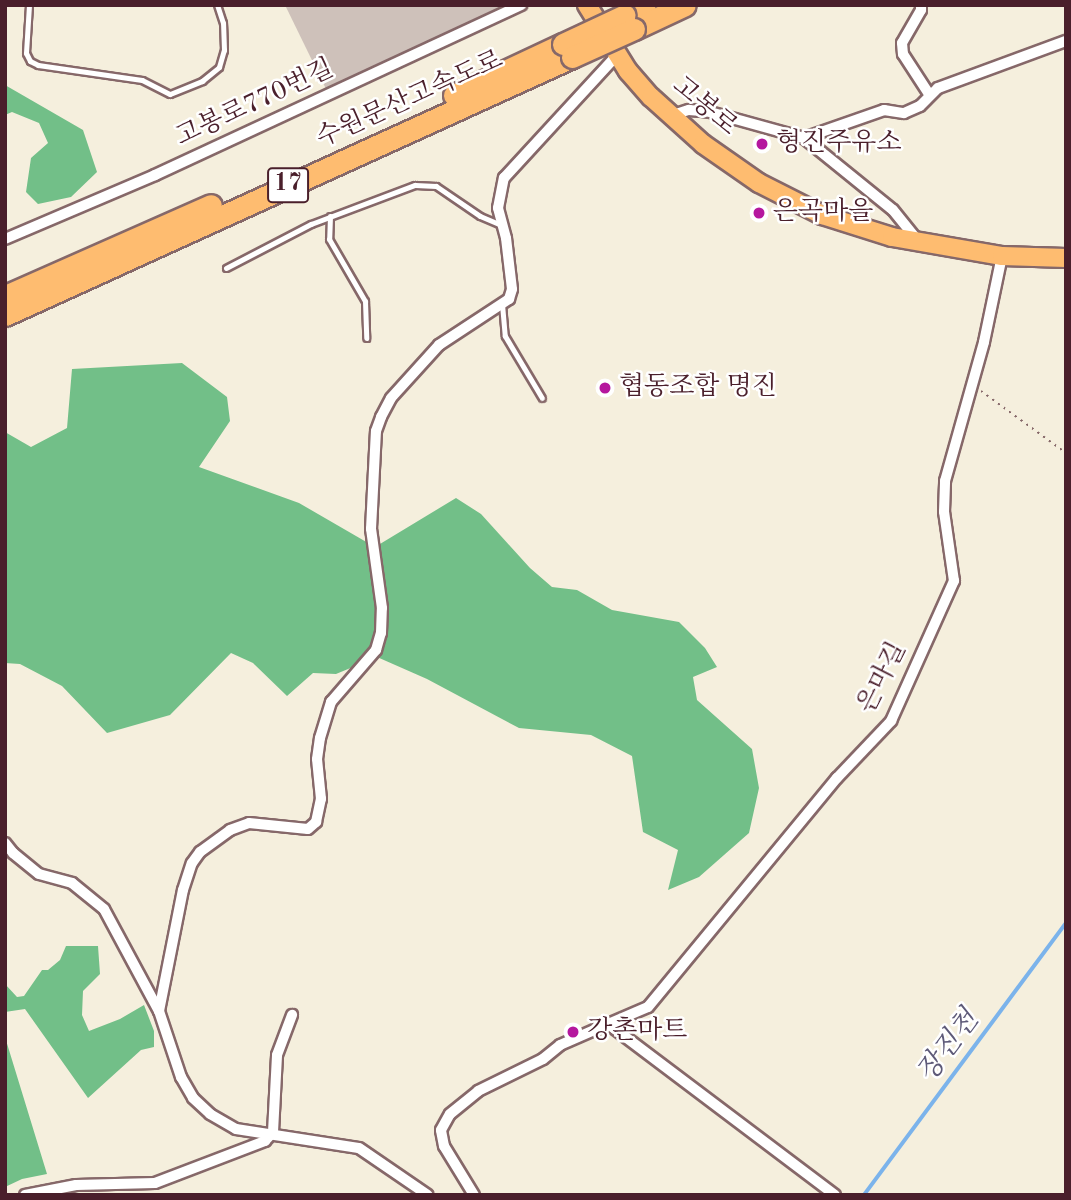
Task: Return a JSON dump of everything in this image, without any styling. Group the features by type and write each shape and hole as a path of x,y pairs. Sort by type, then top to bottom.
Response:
{"highway":[{"name":"수원문산고속도로","path":"630,22 645,5"},
{"name":"수원문산고속도로","path":"5,296 630,22 685,5"},
{"name":"수원문산고속도로","path":"5,315 568,50"}],"main road":[{"name":"고봉로","path":"587,5 628,71 670,116 703,144 759,183 822,215 881,234 1002,256 1066,258"}],"street":[{"name":"고봉로770번길","path":"5,239 168,169 522,5"},
{"path":"920,5 921,10 902,43 903,54 929,94"},
{"path":"804,138 884,110 904,113 920,106 929,94 938,88 1059,46 1066,41"},
{"path":"159,1011 180,901 191,863 200,852 230,830 250,823 308,829 316,822 321,799 319,748 331,702 376,650 381,633 382,608 371,529 379,424 391,398 439,345 509,299 512,289 498,208 504,178 618,54"},
{"path":"670,116 689,110 710,112 804,138 893,209 918,241"},
{"name":"은마길","path":"473,1194 444,1146 441,1130 450,1114 478,1091 543,1059 560,1045 648,1007 837,778 891,721 954,581 944,512 945,481 1002,256"},
{"path":"5,843 39,874 72,883 104,909 159,1011 181,1077 193,1098 210,1114 236,1129 273,1132 359,1148 428,1195"},
{"path":"25,1195 76,1185 155,1183 265,1141 273,1132 277,1055 292,1016"},
{"path":"608,1024 835,1195"}],"lane":[{"path":"29,5 26,53 30,61 38,65 142,80 170,94 202,80 219,67 224,50 223,23 217,5"},
{"path":"226,268 331,216 391,191 415,185 436,186 480,216 503,226"},
{"path":"331,216 329,239 365,301 366,338"},
{"path":"502,304 505,336 541,398"}],"path":[{"path":"971,386 1066,453"}],"shaded area":[{"path":"285,5 504,5 327,91"}],"green space":[{"path":"5,85 83,130 97,172 71,197 38,204 26,192 31,158 48,143 39,123 12,112 5,115"},
{"path":"182,363 227,397 230,421 199,467 299,503 375,547 456,498 481,514 530,568 552,587 577,590 612,610 679,622 705,648 717,667 693,677 697,700 752,749 759,788 749,833 699,877 668,890 678,850 643,832 632,756 591,735 519,728 427,679 377,657 336,674 313,673 287,696 253,663 231,653 170,715 107,733 62,686 20,664 5,663 5,432 31,447 67,428 72,369"},
{"path":"66,946 98,946 100,974 83,991 82,1015 89,1031 120,1019 144,1005 154,1031 154,1047 141,1050 88,1098 25,1009 5,1012 5,984 17,997 24,996 42,970 48,970 60,960"},
{"path":"5,1037 47,1174 22,1179 5,1187"}],"waterway":[{"name":"장진천","path":"864,1195 1066,923"}],"place":[{"name":"형진주유소","path":"762,144"},
{"name":"은곡마을","path":"759,213"},
{"name":"협동조합 명진","path":"605,388"},
{"name":"강촌마트","path":"573,1032"}]}
